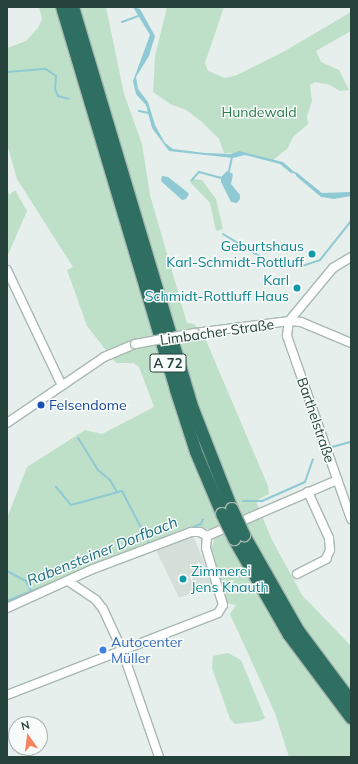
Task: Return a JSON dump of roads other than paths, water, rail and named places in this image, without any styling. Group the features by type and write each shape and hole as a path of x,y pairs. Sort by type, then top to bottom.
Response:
{"highway":[{"name":"A 72","path":"62,7 176,390 196,452 289,634 351,718"},
{"name":"A 72","path":"73,7 193,409 227,511"},
{"name":"A 72","path":"239,537 298,630 351,701"}],"street":[{"name":"Limbacher Straße","path":"7,423 104,357 135,344 195,333 289,321 333,268 351,257"},
{"path":"7,270 62,386"},
{"path":"289,321 301,322 351,343"},
{"name":"Barthelstraße","path":"289,321 287,336 351,519"},
{"path":"207,536 337,480"},
{"path":"297,574 326,559 330,550 329,538 308,492"},
{"path":"7,608 68,581 191,532 200,532 207,536"},
{"path":"7,695 221,611 223,605 206,548 207,536"},
{"path":"68,581 96,600 122,650 159,757"}],"water":[{"path":"133,7 140,9 155,36 149,56 136,77 138,89 148,102 155,125 165,143 173,149 205,153 231,154 239,151 283,162 291,169 292,174 280,164 245,155 233,158 169,151 152,128 146,105 136,94 133,81 150,35"},
{"path":"227,171 233,174 231,184 240,195 240,199 237,203 231,202 221,182 221,177"},
{"path":"296,172 322,193 351,192 351,196 334,199 321,197 296,176"},
{"path":"162,176 168,177 186,191 189,194 186,199 182,200 161,181"}],"waterway":[{"path":"122,22 141,15"},
{"path":"8,72 46,69 56,76 55,89 58,96 69,99"},
{"path":"139,111 149,113"},
{"path":"229,171 232,157"},
{"path":"290,170 298,175"},
{"path":"192,180 199,172 221,178"},
{"path":"223,234 266,260 302,266 320,260 351,221"},
{"path":"78,438 98,470 110,480 117,492"},
{"name":"Rabensteiner Dorfbach","path":"332,447 351,442"},
{"name":"Rabensteiner Dorfbach","path":"243,501 262,501 305,482 313,459"},
{"path":"56,487 71,505 122,491 149,543"},
{"name":"Rabensteiner Dorfbach","path":"188,529 201,524 203,519"},
{"name":"Rabensteiner Dorfbach","path":"132,550 171,535"},
{"path":"7,571 26,581 31,591"},
{"name":"Rabensteiner Dorfbach","path":"7,601 54,582"}],"place":[{"name":"Geburtshaus Karl-Schmidt-Rottluff","path":"312,254"},
{"name":"Karl Schmidt-Rottluff Haus","path":"297,288"},
{"name":"Felsendome","path":"41,405"},
{"name":"Zimmerei Jens Knauth","path":"183,579"},
{"name":"Autocenter Müller","path":"103,650"}],"park label":[{"name":"Hundewald","path":"259,112"}]}
